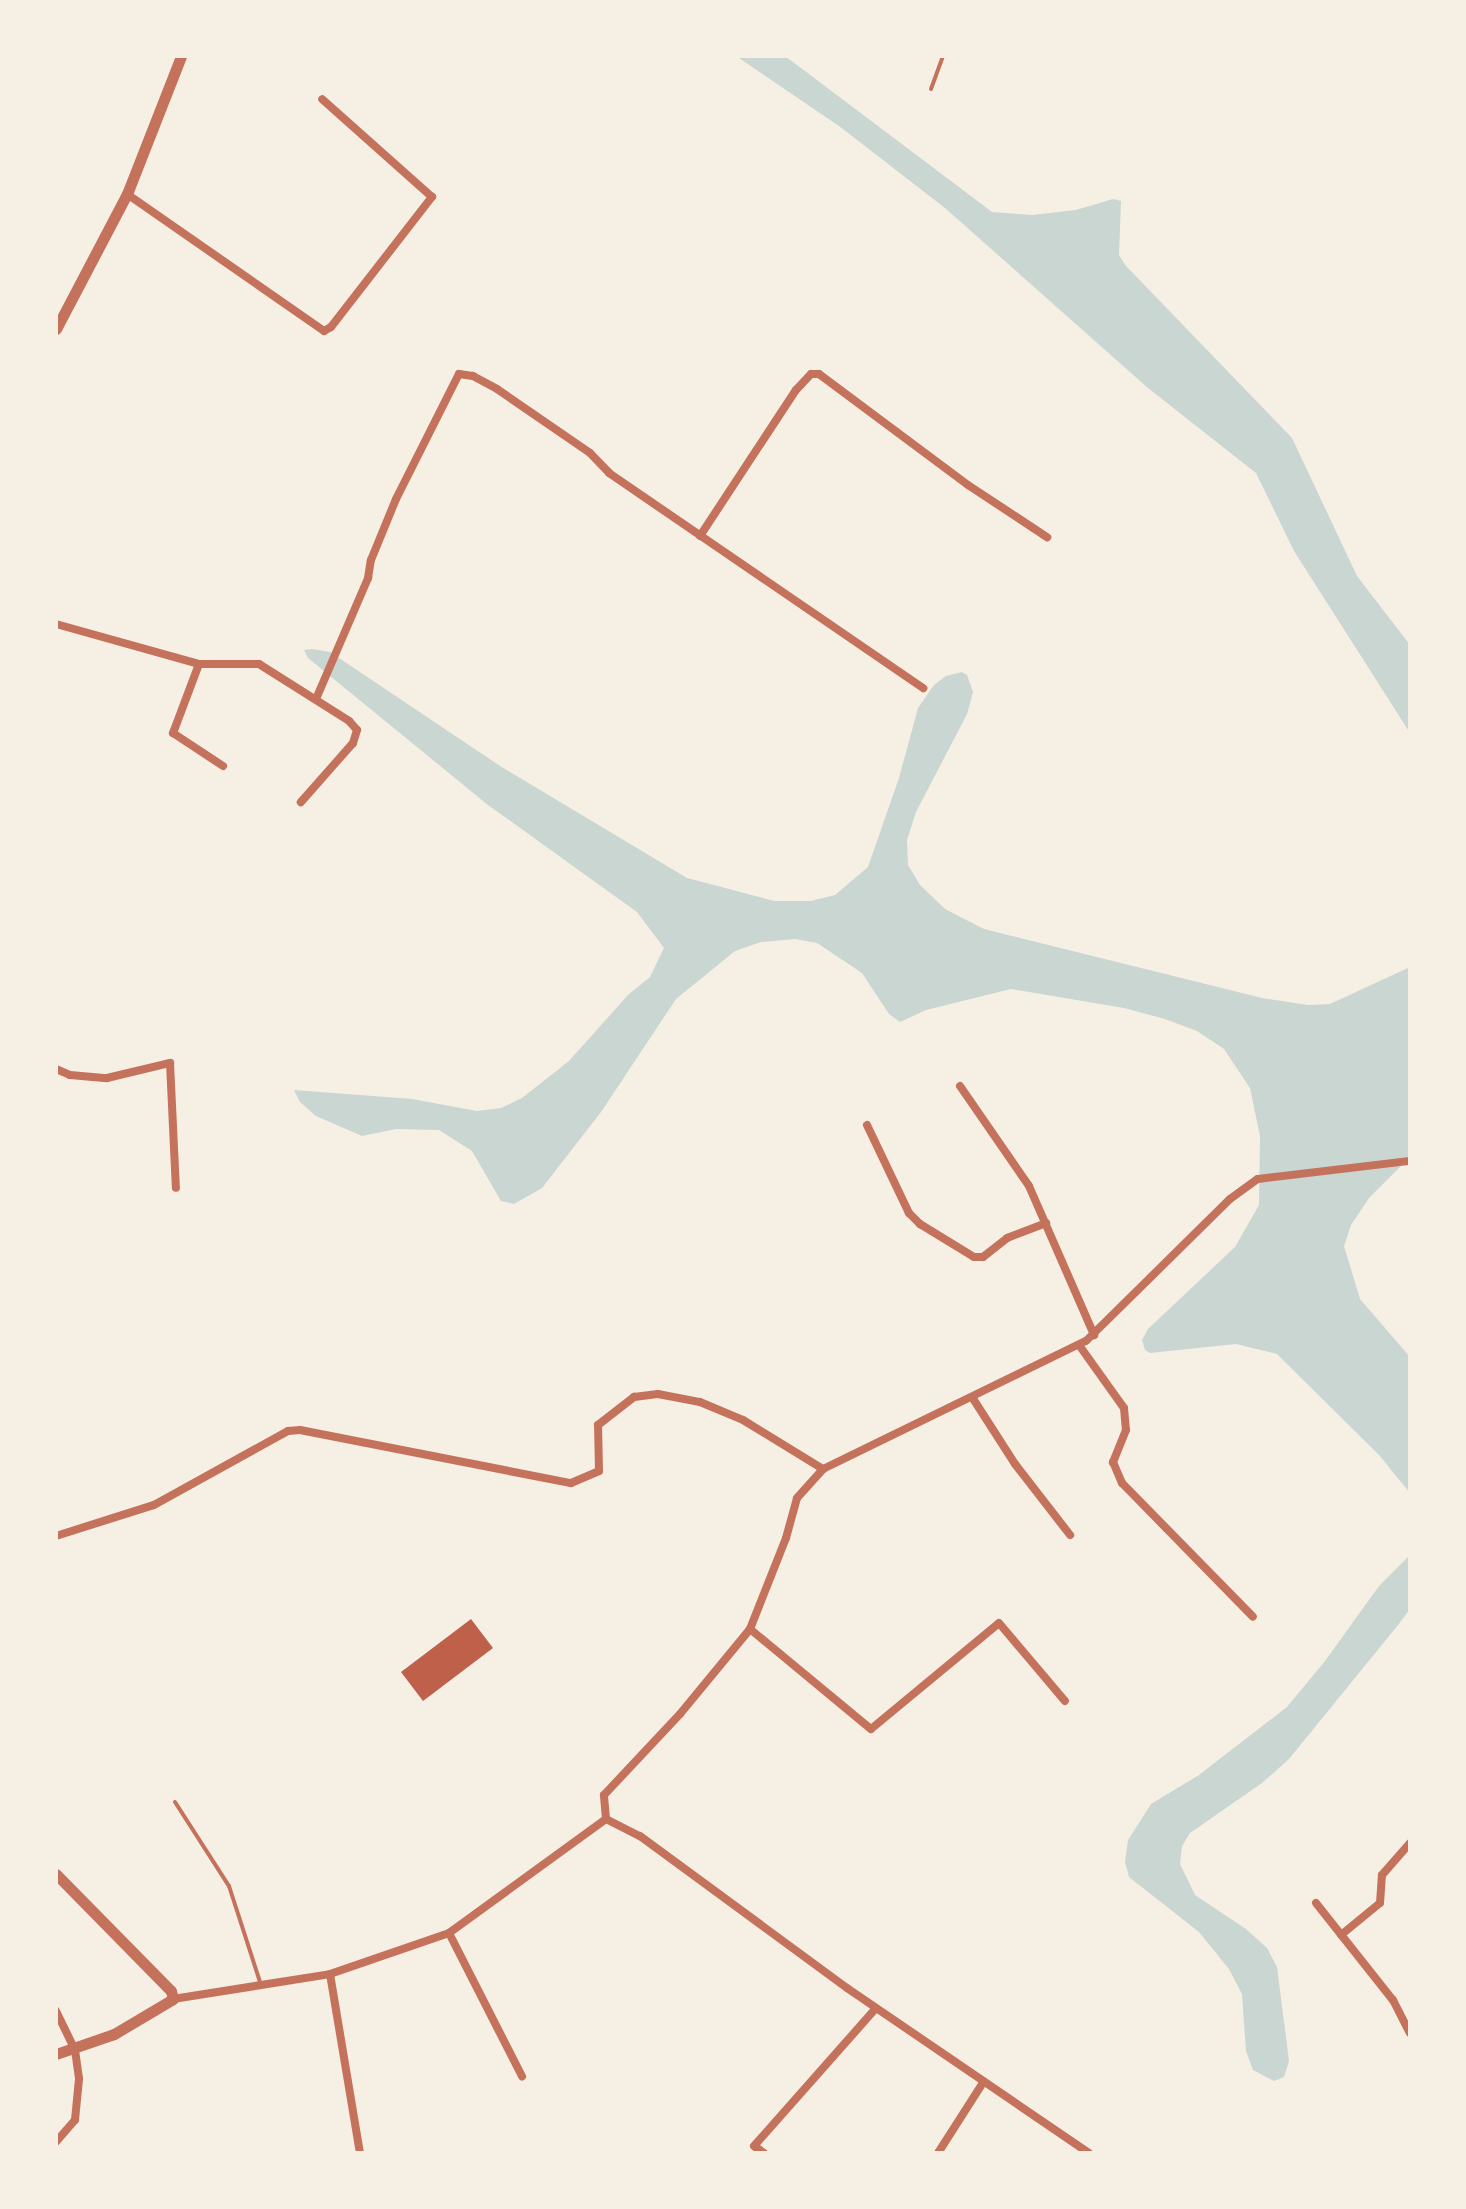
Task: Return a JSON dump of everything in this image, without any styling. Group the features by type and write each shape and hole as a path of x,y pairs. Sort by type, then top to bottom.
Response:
{"street":[{"path":"56,329 127,194 181,56"},
{"path":"127,194 324,331 331,327 432,197 322,99"},
{"path":"316,699 368,578 371,560 396,499 459,374 473,376 497,389 590,453 609,473 923,688"},
{"path":"700,536 796,390 811,374 819,374 968,485 1047,537"},
{"path":"56,624 199,664 259,664 316,699 357,730 353,743 301,802"},
{"path":"199,664 173,733 223,766"},
{"path":"56,1069 70,1075 107,1078 170,1063 176,1188"},
{"path":"960,1086 1029,1186 1094,1335"},
{"path":"867,1125 913,1219 974,1257 983,1257 1007,1238 1046,1223"},
{"path":"606,1819 604,1795 680,1714 750,1629 786,1538 797,1498 823,1469 1094,1335 1230,1199 1258,1179 1408,1162"},
{"path":"1079,1345 1124,1408 1126,1430 1113,1462 1122,1483 1253,1617"},
{"path":"56,1536 154,1505 288,1431 300,1430 571,1483 599,1471 598,1425 634,1397 658,1394 700,1402 743,1420 823,1469"},
{"path":"972,1397 1015,1464 1070,1535"},
{"path":"750,1629 871,1729 999,1623 1065,1701"},
{"path":"56,2054 75,2050 144,2019 173,1999 330,1974 449,1933 606,1819"},
{"path":"606,1819 640,1836 876,2008 1089,2153"},
{"path":"1341,1935 1380,1903 1382,1875 1410,1843"},
{"path":"56,1874 171,1991 173,1999"},
{"path":"1316,1903 1393,2000 1410,2033"},
{"path":"449,1933 522,2076"},
{"path":"330,1974 360,2153"},
{"path":"764,2153 754,2146 876,2008"},
{"path":"56,2011 75,2050 79,2079 75,2120 56,2142"},
{"path":"938,2153 984,2081"}],"lane":[{"path":"931,89 943,56"},
{"path":"175,1802 229,1886 261,1987"}],"shaded area":[{"path":"736,56 785,56 992,212 1032,215 1076,210 1113,199 1121,201 1119,255 1126,266 1292,438 1357,576 1410,645 1410,733 1294,551 1256,473 1148,388 945,208 839,126"},
{"path":"304,650 330,652 500,766 687,878 774,901 811,901 835,895 868,867 899,778 918,708 934,685 946,676 962,672 967,675 973,692 967,714 916,812 907,840 908,865 920,885 945,909 984,929 1262,998 1308,1005 1330,1004 1410,967 1410,1157 1369,1198 1351,1225 1344,1246 1360,1299 1410,1357 1410,1493 1379,1455 1277,1354 1236,1344 1150,1353 1145,1350 1142,1340 1148,1329 1235,1247 1259,1205 1260,1136 1250,1088 1224,1049 1197,1031 1165,1019 1124,1008 1011,989 926,1010 900,1022 889,1014 862,973 817,943 795,939 761,942 735,951 676,999 601,1112 542,1188 514,1204 501,1201 472,1151 439,1130 396,1129 362,1136 316,1116 300,1102 294,1090 412,1099 477,1111 501,1108 522,1098 569,1061 628,995 650,977 664,948 637,912 488,805 308,658"},
{"path":"1410,1555 1410,1609 1398,1625 1289,1759 1262,1783 1190,1833 1182,1846 1180,1864 1195,1895 1246,1929 1267,1948 1277,1967 1289,2061 1284,2077 1274,2081 1253,2070 1246,2051 1242,1994 1229,1969 1199,1932 1129,1877 1125,1862 1128,1840 1151,1804 1199,1775 1287,1707 1325,1661 1379,1586"}],"building":[{"path":"471,1619 493,1648 423,1701 401,1672"}]}
